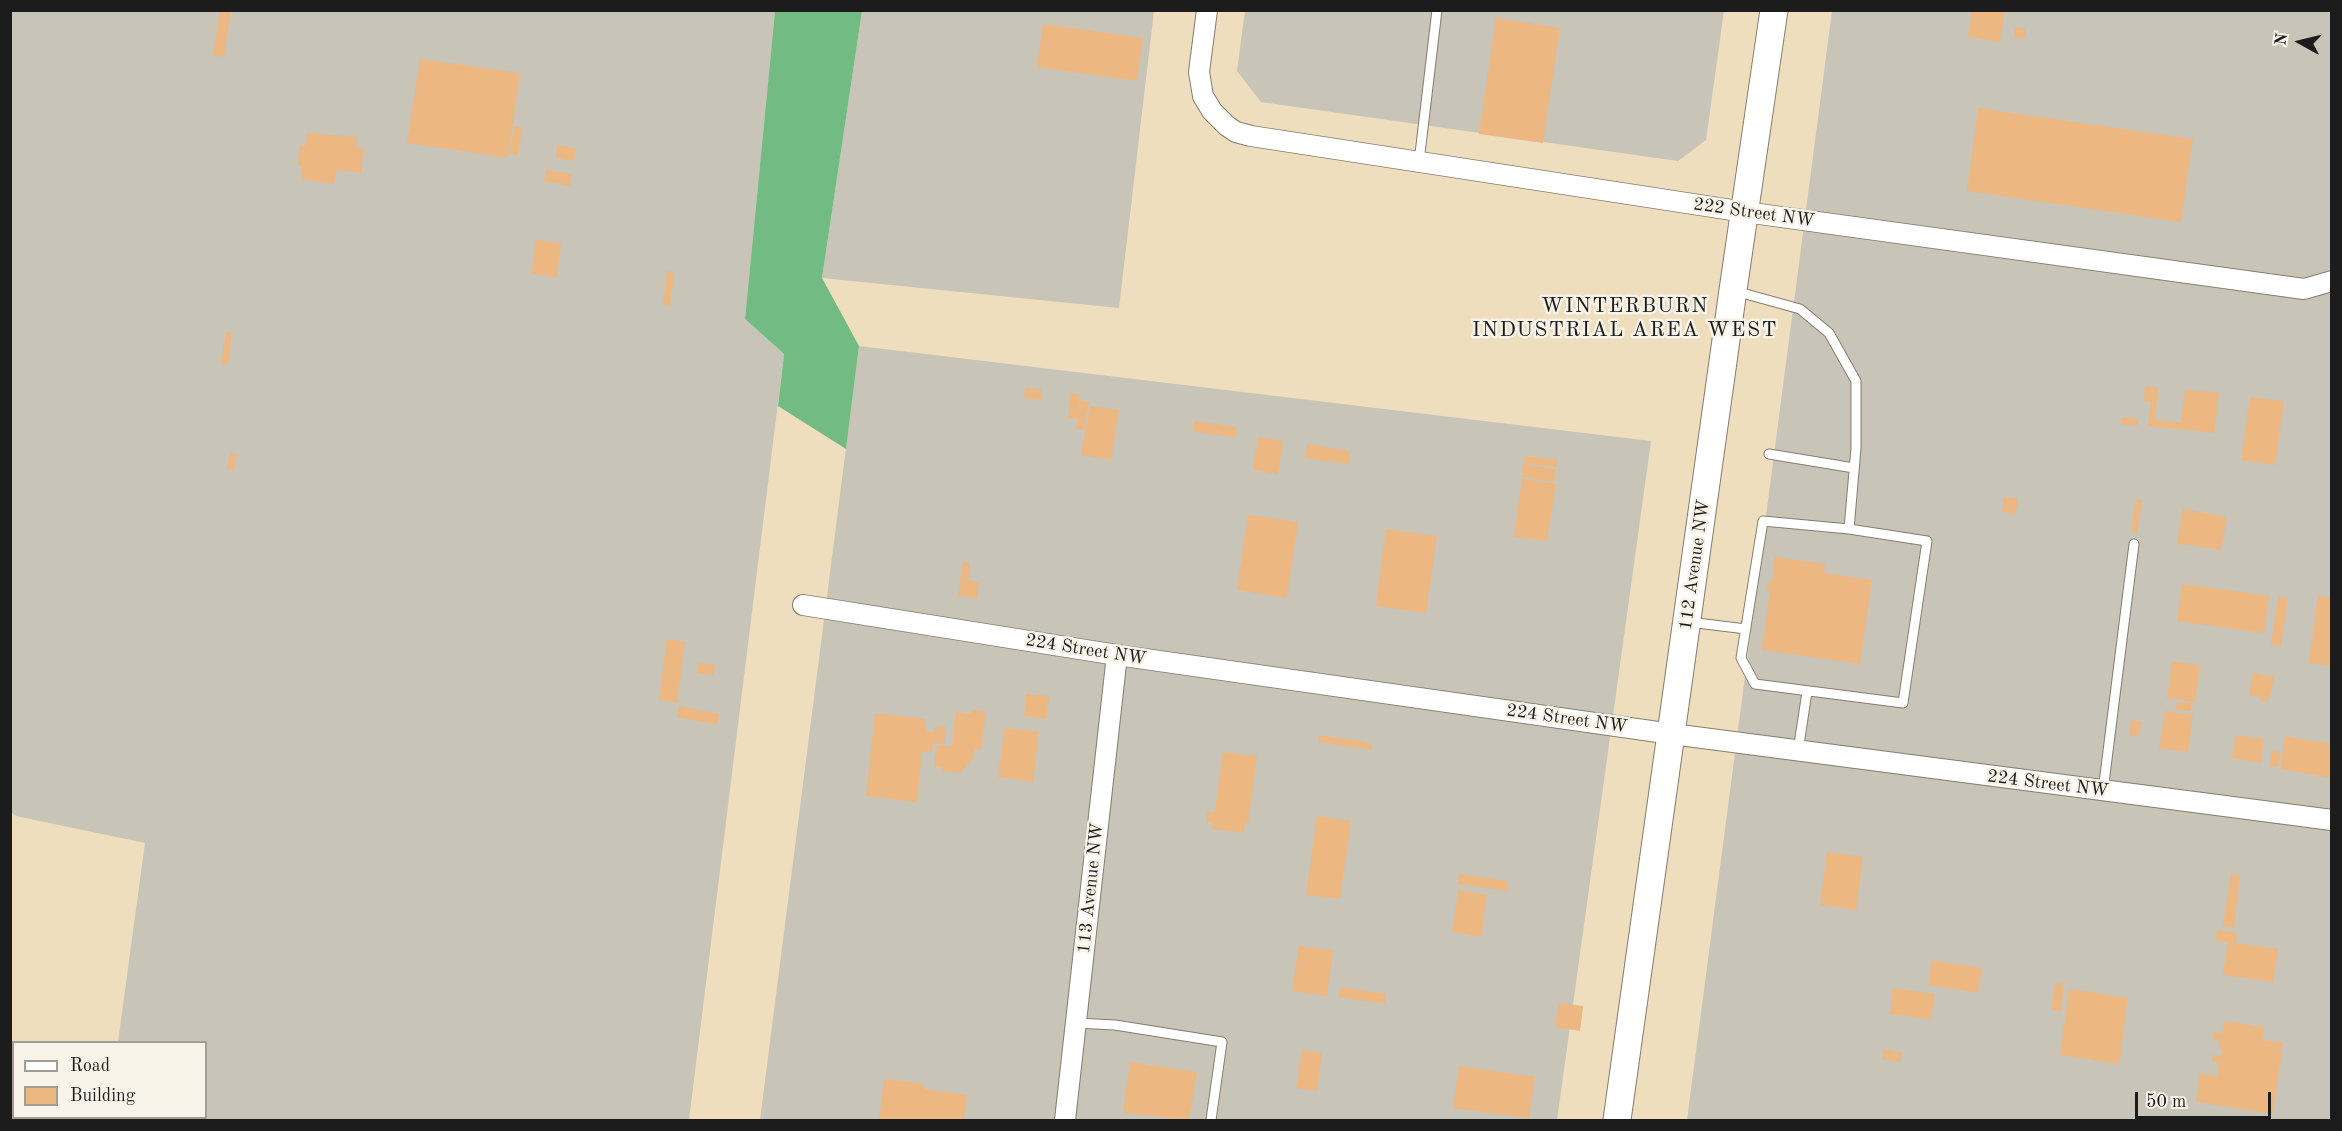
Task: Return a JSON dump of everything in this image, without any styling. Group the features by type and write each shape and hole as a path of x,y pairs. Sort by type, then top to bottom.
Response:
{"street":[{"name":"222 Street NW","path":"1207,10 1199,72 1203,96 1212,111 1236,132 1251,136 1744,212 2304,289 2331,281"},
{"name":"112 Avenue NW","path":"1617,1120 1774,10"},
{"name":"224 Street NW","path":"803,605 1118,655 1672,734 2331,820"},
{"name":"113 Avenue NW","path":"1065,1120 1118,655"}],"lane":[{"path":"1419,162 1437,10"},
{"path":"1733,290 1800,309 1828,333 1856,381 1854,468 1849,529"},
{"path":"1769,454 1854,468"},
{"path":"1763,521 1849,529 1927,541 1903,703 1755,684 1741,658 1763,521"},
{"path":"2103,791 2134,544"},
{"path":"1688,622 1746,629"},
{"path":"1798,751 1807,692"},
{"path":"1076,1023 1115,1026 1222,1042 1211,1120"}],"shaded area":[{"path":"11,11 775,11 745,319 784,354 689,1120 108,1120 207,1119 207,1041 118,1041 145,843 16,816 11,812"},
{"path":"862,11 1154,11 1119,308 822,278"},
{"path":"1245,11 1724,11 1706,140 1678,161 1261,102 1237,71"},
{"path":"1832,11 2331,11 2331,1120 1687,1120"},
{"path":"859,346 1651,441 1557,1120 760,1120"}],"green space":[{"path":"775,11 862,11 822,278 859,346 846,449 778,406 784,354 745,319"}],"building":[{"path":"220,10 231,10 224,57 213,55"},
{"path":"1972,10 2005,10 2000,42 1968,37"},
{"path":"1496,18 1560,28 1543,143 1479,134"},
{"path":"1043,24 1143,38 1137,81 1037,67"},
{"path":"2022,27 2026,33 2022,39 2018,39 2014,31"},
{"path":"420,59 520,73 508,158 407,143"},
{"path":"1978,108 2193,139 2181,222 1967,191"},
{"path":"514,126 522,128 518,155 510,154"},
{"path":"307,133 357,137 356,147 364,148 361,173 336,170 334,184 301,179 302,166 298,165 300,145 306,146"},
{"path":"557,145 576,148 574,161 556,158"},
{"path":"546,170 572,174 570,186 544,181"},
{"path":"536,240 561,243 557,277 531,274"},
{"path":"667,271 674,272 670,306 663,305"},
{"path":"226,332 232,332 228,365 221,364"},
{"path":"2145,386 2158,388 2155,420 2181,423 2185,390 2219,393 2214,433 2148,426 2151,402 2144,402"},
{"path":"1025,388 1041,389 1041,400 1024,398"},
{"path":"1071,393 1080,394 1077,419 1068,418"},
{"path":"2250,397 2284,401 2275,465 2241,460"},
{"path":"1080,400 1089,402 1084,430 1076,429"},
{"path":"1090,406 1119,410 1111,460 1081,455"},
{"path":"2122,417 2138,419 2138,426 2121,424"},
{"path":"1194,421 1236,427 1235,437 1193,432"},
{"path":"1258,437 1283,441 1278,474 1253,470"},
{"path":"1307,444 1350,451 1349,464 1305,458"},
{"path":"230,453 237,454 234,470 227,469"},
{"path":"1525,456 1557,460 1557,467 1524,463"},
{"path":"1523,464 1556,469 1554,482 1522,477"},
{"path":"1522,479 1556,484 1547,541 1514,537"},
{"path":"2004,497 2018,499 2015,515 2002,511"},
{"path":"2136,499 2142,500 2137,533 2131,532"},
{"path":"2183,509 2227,517 2221,550 2177,543"},
{"path":"1248,515 1298,522 1287,598 1237,590"},
{"path":"1386,529 1437,536 1426,613 1376,606"},
{"path":"1775,557 1825,564 1824,573 1872,580 1860,664 1762,650 1770,591 1767,591 1769,581 1772,581"},
{"path":"963,562 970,563 968,580 979,582 977,598 958,596"},
{"path":"2182,584 2269,596 2264,633 2177,621"},
{"path":"2318,596 2332,598 2332,666 2309,663"},
{"path":"2278,597 2288,598 2281,646 2271,645"},
{"path":"667,639 685,642 677,703 659,700"},
{"path":"2172,661 2200,665 2195,702 2167,698"},
{"path":"698,663 715,665 714,675 697,673"},
{"path":"2253,673 2274,677 2268,702 2260,701 2261,697 2249,695"},
{"path":"1026,694 1049,696 1046,719 1024,716"},
{"path":"2177,702 2191,703 2191,711 2176,710"},
{"path":"679,706 719,714 717,725 677,717"},
{"path":"972,710 986,712 981,750 974,749 973,759 960,773 941,771 941,767 934,766 937,746 952,746 956,712 971,714"},
{"path":"2165,711 2193,715 2188,752 2159,748"},
{"path":"875,713 926,719 925,731 935,732 935,726 946,727 944,744 933,743 932,752 922,751 917,802 866,796"},
{"path":"2131,720 2141,722 2139,736 2129,735"},
{"path":"1005,728 1039,732 1033,782 998,777"},
{"path":"1319,735 1363,741 1363,743 1372,744 1371,750 1318,742"},
{"path":"2236,735 2264,739 2261,763 2232,758"},
{"path":"2285,736 2332,744 2332,778 2280,769"},
{"path":"2272,751 2280,752 2278,767 2270,766"},
{"path":"1223,752 1257,756 1248,823 1245,823 1244,833 1212,829 1213,823 1206,822 1208,811 1215,812"},
{"path":"1317,816 1351,821 1340,899 1306,895"},
{"path":"1827,852 1863,857 1856,910 1820,905"},
{"path":"1459,874 1508,881 1507,891 1457,884"},
{"path":"2231,874 2240,875 2234,928 2223,926"},
{"path":"1458,890 1487,895 1481,937 1452,932"},
{"path":"2217,930 2237,933 2236,943 2278,949 2273,982 2223,975 2228,942 2216,941"},
{"path":"1299,946 1333,950 1327,996 1292,991"},
{"path":"1932,960 1982,968 1978,993 1928,985"},
{"path":"2055,983 2064,984 2061,1011 2051,1010"},
{"path":"1341,987 1386,994 1385,1004 1339,997"},
{"path":"1893,988 1935,994 1931,1019 1890,1014"},
{"path":"2069,989 2128,998 2119,1064 2060,1055"},
{"path":"1559,1003 1583,1006 1580,1031 1555,1027"},
{"path":"2225,1021 2264,1027 2263,1040 2283,1043 2273,1114 2196,1102 2200,1073 2217,1076 2219,1063 2212,1062 2213,1055 2221,1056 2222,1049 2219,1049 2220,1041 2213,1040 2214,1032 2223,1033"},
{"path":"1884,1049 1902,1053 1900,1062 1882,1059"},
{"path":"1302,1050 1322,1053 1317,1091 1296,1088"},
{"path":"1130,1062 1197,1072 1189,1120 1123,1113"},
{"path":"1459,1066 1535,1077 1529,1118 1453,1108"},
{"path":"884,1079 924,1084 924,1089 967,1095 964,1120 879,1120"}],"district":[{"name":"WINTERBURN INDUSTRIAL AREA WEST","path":"1625,318"}]}
